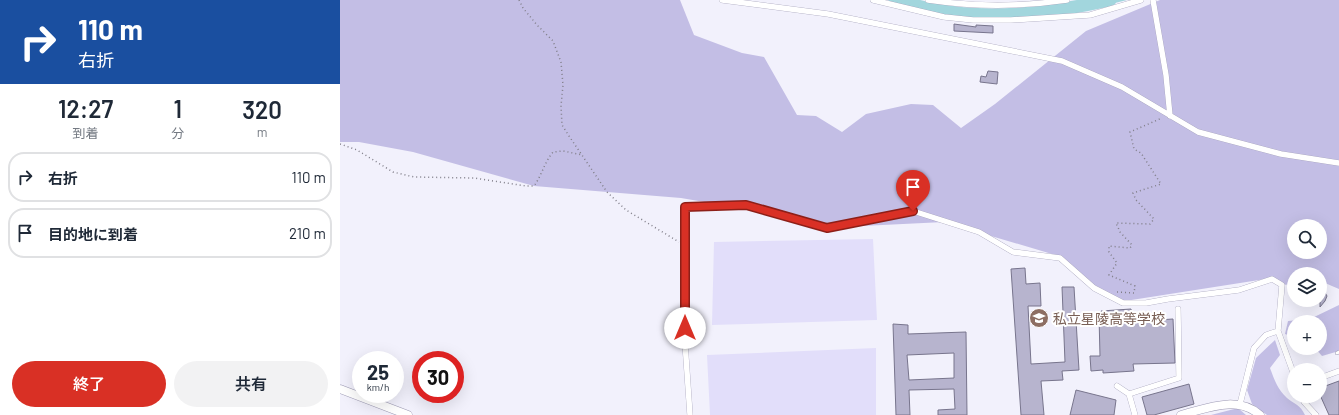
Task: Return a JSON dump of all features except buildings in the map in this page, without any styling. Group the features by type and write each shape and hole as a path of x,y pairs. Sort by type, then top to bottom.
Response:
{"street":[{"path":"722,0 828,14 1062,61 1122,87 1198,132 1281,154 1339,163"},
{"path":"873,0 944,17 973,20 1011,20 1090,15 1141,0"},
{"path":"928,0 984,6 1020,6 1067,0"},
{"path":"1154,0 1166,75 1170,116"},
{"path":"690,415 685,343 685,207 746,205 827,228 913,211 980,232 1013,252 1060,258 1094,288 1123,303 1146,303 1239,290 1272,280 1282,285 1278,331 1290,363"},
{"path":"1129,394 1179,378 1178,309"},
{"path":"1240,404 1254,348 1266,335 1278,331"},
{"path":"1327,375 1339,371"},
{"path":"1117,386 1129,394 1135,415"},
{"path":"340,389 408,415"},
{"path":"1305,403 1316,415"},
{"path":"1181,415 1220,404 1240,404 1260,415"}],"path":[{"path":"519,0 522,8 553,41 561,62 563,85 561,106 562,125 583,154 607,192 626,210 682,244"},
{"path":"1114,292 1134,293 1135,286 1109,275 1117,263 1109,252 1109,246 1130,248 1132,245 1120,232 1116,224 1150,224 1154,219 1136,200 1133,193 1161,184 1141,153 1134,149 1130,132 1146,124 1170,116"},
{"path":"340,144 357,150 393,172 414,177 474,178 526,186 534,186 539,180 545,162 553,152 563,151 583,154"}],"shaded area":[{"path":"340,0 680,0 694,35 742,53 764,57 797,115 816,116 842,132 866,114 911,104 933,105 961,128 995,104 1086,31 1160,0 1339,0 1339,289 1327,284 1327,267 1287,267 1287,285 1282,285 1272,278 1125,301 1101,292 1062,257 944,222 821,228 804,219 681,198 534,186 413,152 359,142 340,142"},
{"path":"873,239 877,320 712,325 714,242"},
{"path":"1339,305 1339,351 1327,355 1327,315 1318,315"},
{"path":"1275,340 1280,355 1270,368 1273,376 1279,388 1287,398 1287,403 1294,403 1303,411 1305,415 1267,415 1252,404 1247,390 1256,358"},
{"path":"876,348 876,415 710,415 707,355"},
{"path":"1238,408 1246,415 1211,415"}],"water":[{"path":"1095,0 1127,0 1078,12 1083,3"}],"waterway":[{"path":"895,0 926,8 980,15 1024,14 1110,0"}],"place":[{"name":"私立星陵高等学校","path":"1039,318"}],"route":[{"path":"685,328 685,207 746,205 827,228 913,211"}]}
